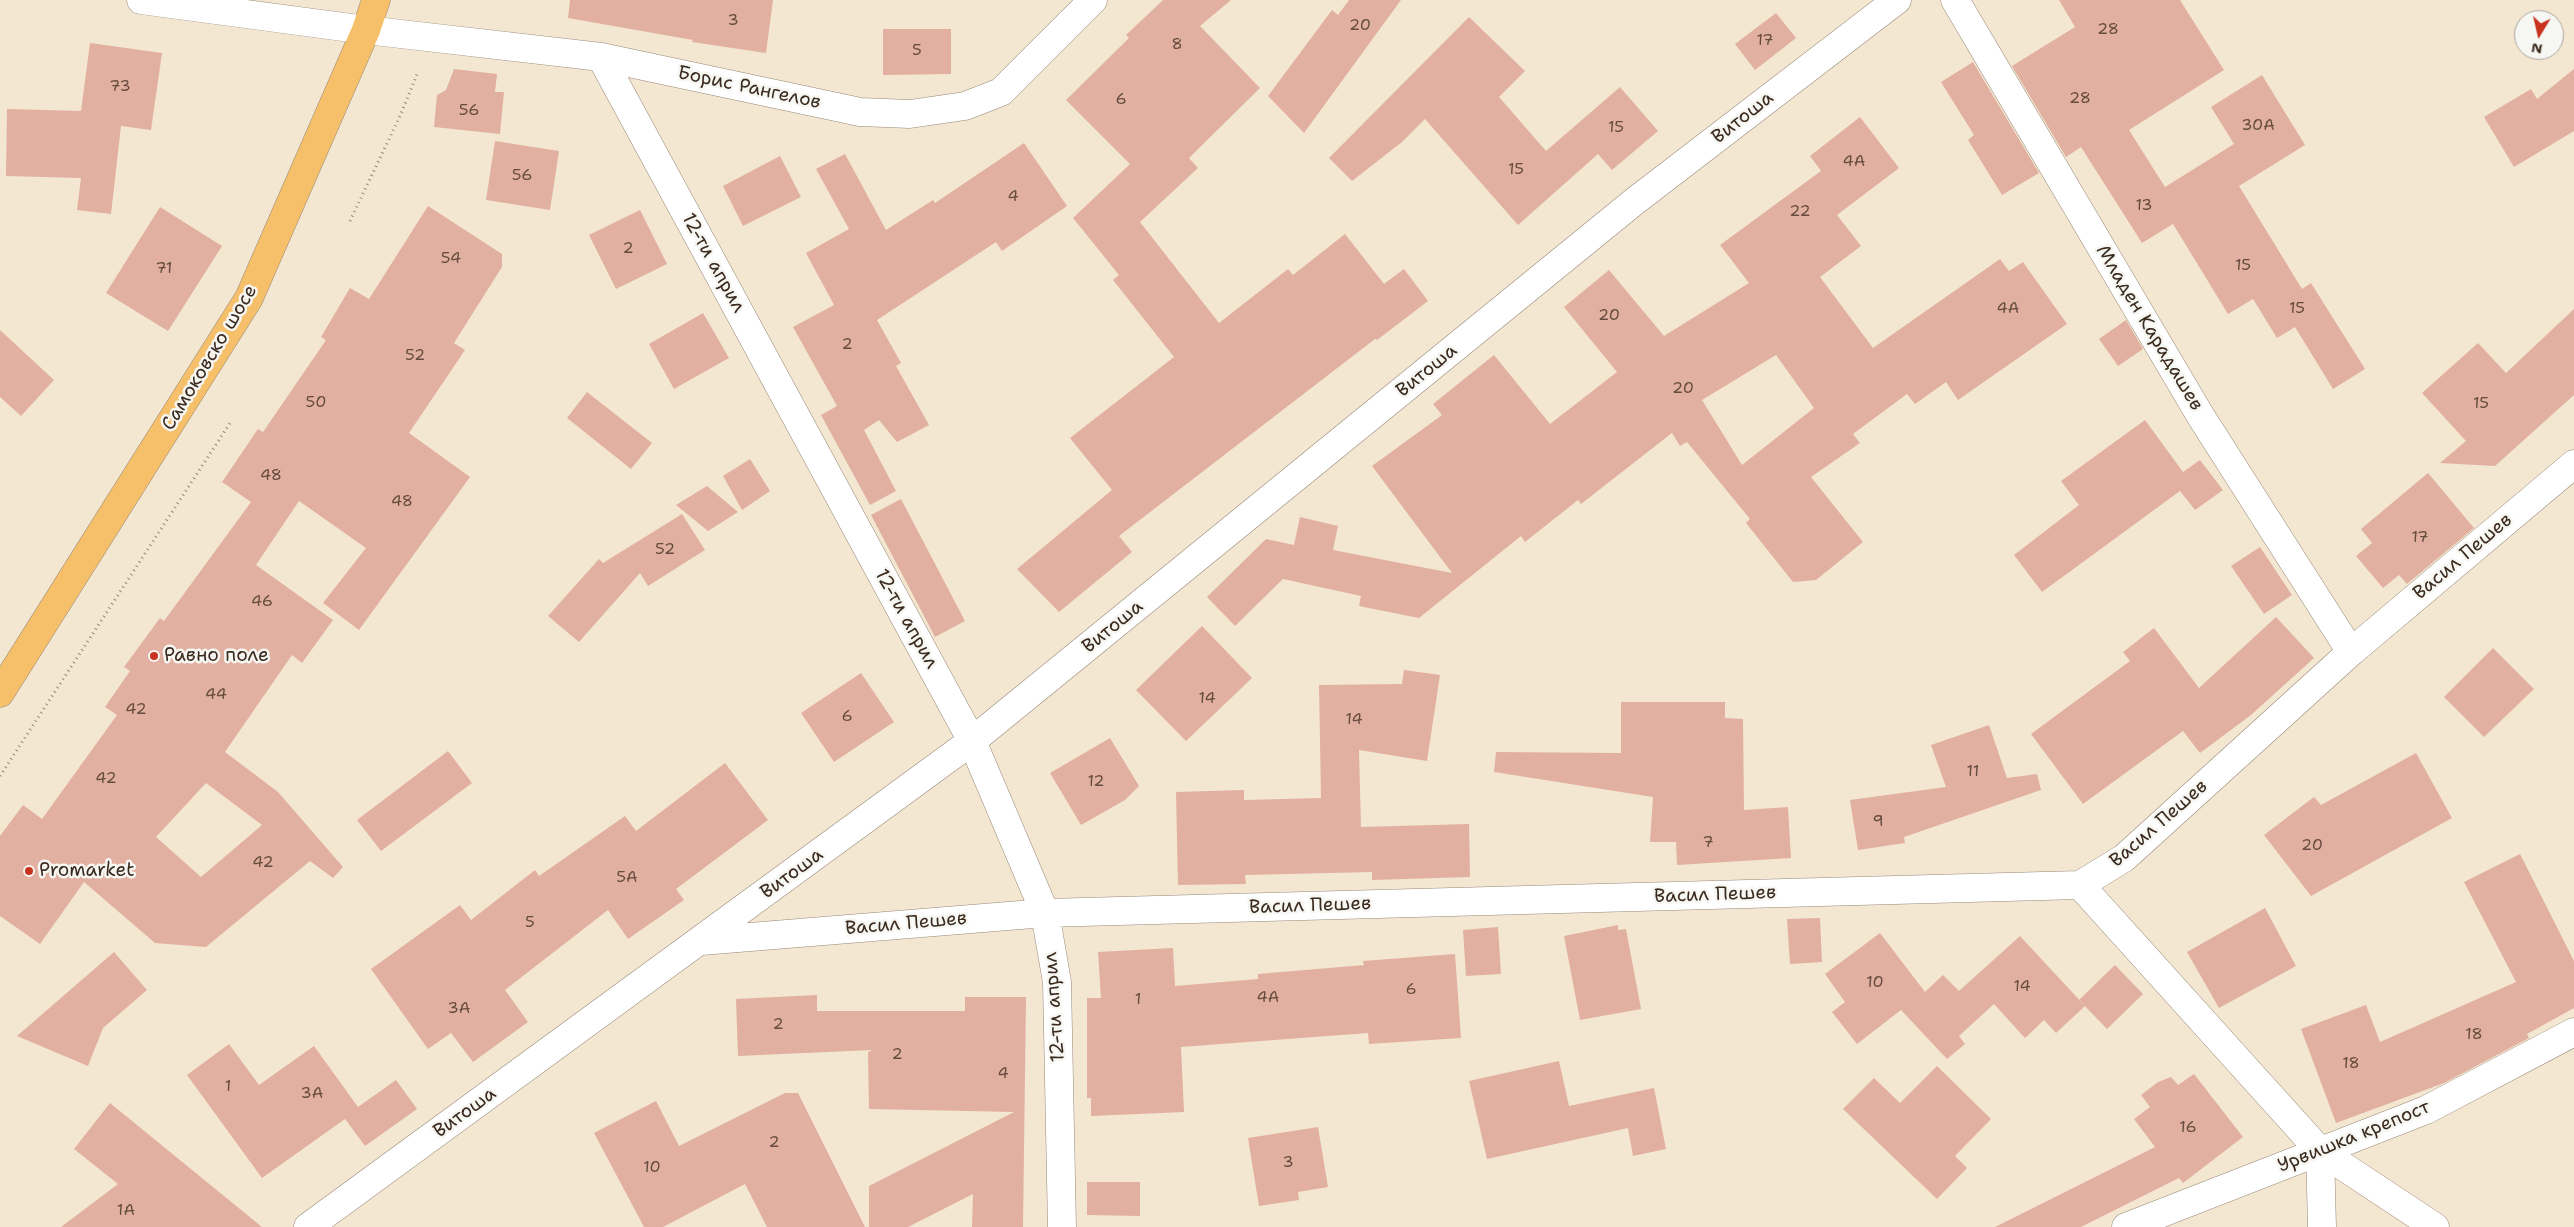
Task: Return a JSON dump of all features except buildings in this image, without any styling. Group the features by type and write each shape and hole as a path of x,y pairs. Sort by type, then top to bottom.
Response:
{"main road":[{"name":"Самоковско шосе","path":"0,693 249,298 366,30 376,0"}],"street":[{"name":"Борис Рангелов","path":"141,0 366,30 432,36 601,57 860,112 910,114 965,106 1002,92 1093,0"},
{"name":"Витоша","path":"308,1227 972,741 1635,202 1897,0"},
{"name":"Младен Карадашев","path":"1955,0 2200,415 2351,652"},
{"name":"12-ти април","path":"601,57 972,741 1045,913 1057,982 1062,1227"},
{"name":"Васил Пешев","path":"701,941 1045,913 2080,885 2124,858 2351,652 2574,464"},
{"path":"2080,885 2320,1151 2435,1227"},
{"name":"Урвишка крепост","path":"2126,1227 2426,1110 2574,1032"},
{"path":"2320,1151 2322,1227"}],"path":[{"path":"350,221 400,116 432,36"},
{"path":"0,776 232,420"}],"place":[{"name":"Равно поле","path":"154,656"},
{"name":"Promarket","path":"29,871"}]}
